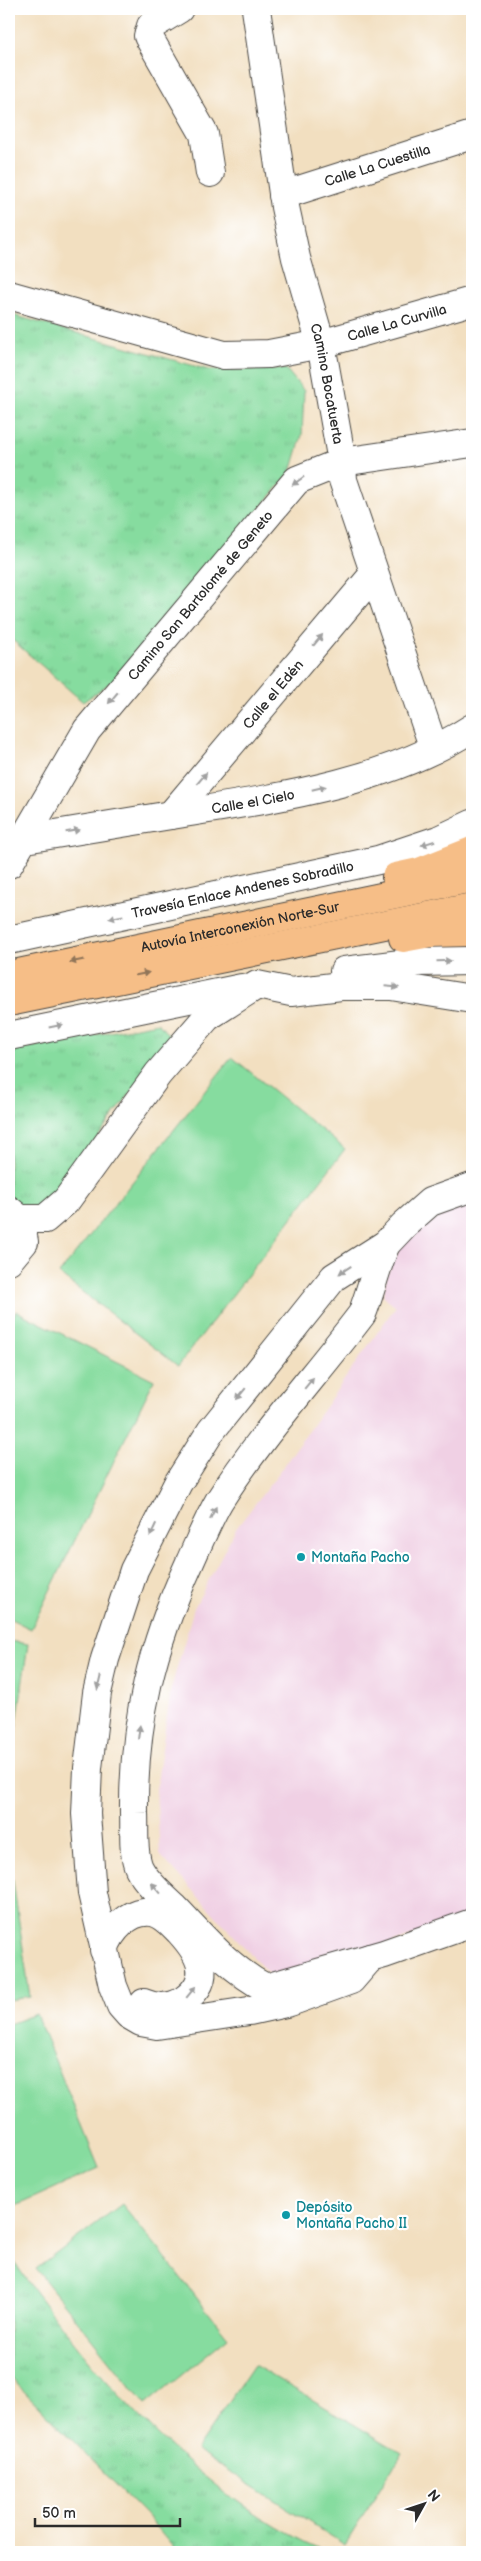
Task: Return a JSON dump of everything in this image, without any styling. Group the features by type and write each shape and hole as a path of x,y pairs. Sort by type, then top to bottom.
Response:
{"highway":[{"path":"330,908 365,884 419,872 472,851"},
{"name":"Autovía Interconexión Norte-Sur","path":"9,975 472,878"},
{"name":"Autovía Interconexión Norte-Sur","path":"9,1002 472,907"},
{"path":"313,939 356,946 430,933 472,932"}],"street":[{"name":"Camino Bocatuerta","path":"256,9 283,196 296,258 321,344 342,462 343,480 434,749"},
{"path":"165,13 151,26 148,36 204,134 210,173"},
{"name":"Calle La Cuestilla","path":"283,196 472,135"},
{"name":"Calle La Curvilla","path":"9,295 224,355 269,354 321,344 472,302"},
{"name":"Camino San Bartolomé de Geneto","path":"9,864 25,840 87,730 296,480 342,462 472,444"},
{"name":"Calle el Edén","path":"171,815 374,574"},
{"name":"Calle el Cielo","path":"25,840 258,802 348,782 434,749 472,728"},
{"name":"Travesía Enlace Andenes Sobradillo","path":"9,940 378,860 438,840 472,824"},
{"path":"9,1036 297,977 417,962 472,961"},
{"path":"9,1260 24,1242 14,1214 45,1219 66,1202 158,1074 208,1017 257,985 291,992 341,986 391,986 472,999"},
{"path":"358,1961 351,1980 290,2002 248,2011 157,2024 141,2022 129,2015 121,2006 107,1960 92,1893 86,1814 88,1768 97,1694 105,1659 134,1570 178,1482 211,1431 334,1277 386,1244 430,1202 472,1187"},
{"path":"386,1244 377,1262 372,1288 362,1314 243,1466 218,1503 169,1607 151,1663 139,1724 134,1775 135,1848 140,1868 156,1889 230,1964 250,1980 266,1988 358,1961 472,1923"},
{"path":"194,1948 202,1962 197,1984 186,1999 170,2007 152,2006 136,1999 123,1989 107,1960 109,1937 119,1924 135,1916 151,1912 166,1918 194,1948 250,1996 271,1998 305,1988 334,1975 358,1961"}],"shaded area":[{"path":"472,1203 472,1914 278,1984 160,1855 156,1789 171,1689 194,1608 235,1530 278,1474 396,1306 383,1296 387,1274 405,1238 451,1210"}],"green space":[{"path":"9,314 209,370 286,369 304,391 302,435 291,472 113,681 83,702 9,637"},
{"path":"158,1023 171,1038 44,1210 27,1211 9,1196 9,1051"},
{"path":"232,1057 345,1149 178,1366 59,1274"},
{"path":"16,1311 154,1380 31,1629 9,1618 9,1326"},
{"path":"9,1641 28,1644 9,1780"},
{"path":"9,1854 30,1997 9,2000"},
{"path":"36,2014 99,2168 9,2209 9,2024"},
{"path":"122,2204 228,2337 145,2405 36,2269"},
{"path":"9,2252 32,2287 80,2349 130,2407 157,2434 185,2460 245,2507 297,2538 331,2552 177,2552 146,2515 9,2376"},
{"path":"254,2365 402,2453 345,2545 196,2450"}],"place":[{"name":"Montaña Pacho","path":"301,1557"},
{"name":"Depósito Montaña Pacho II","path":"286,2215"}]}
